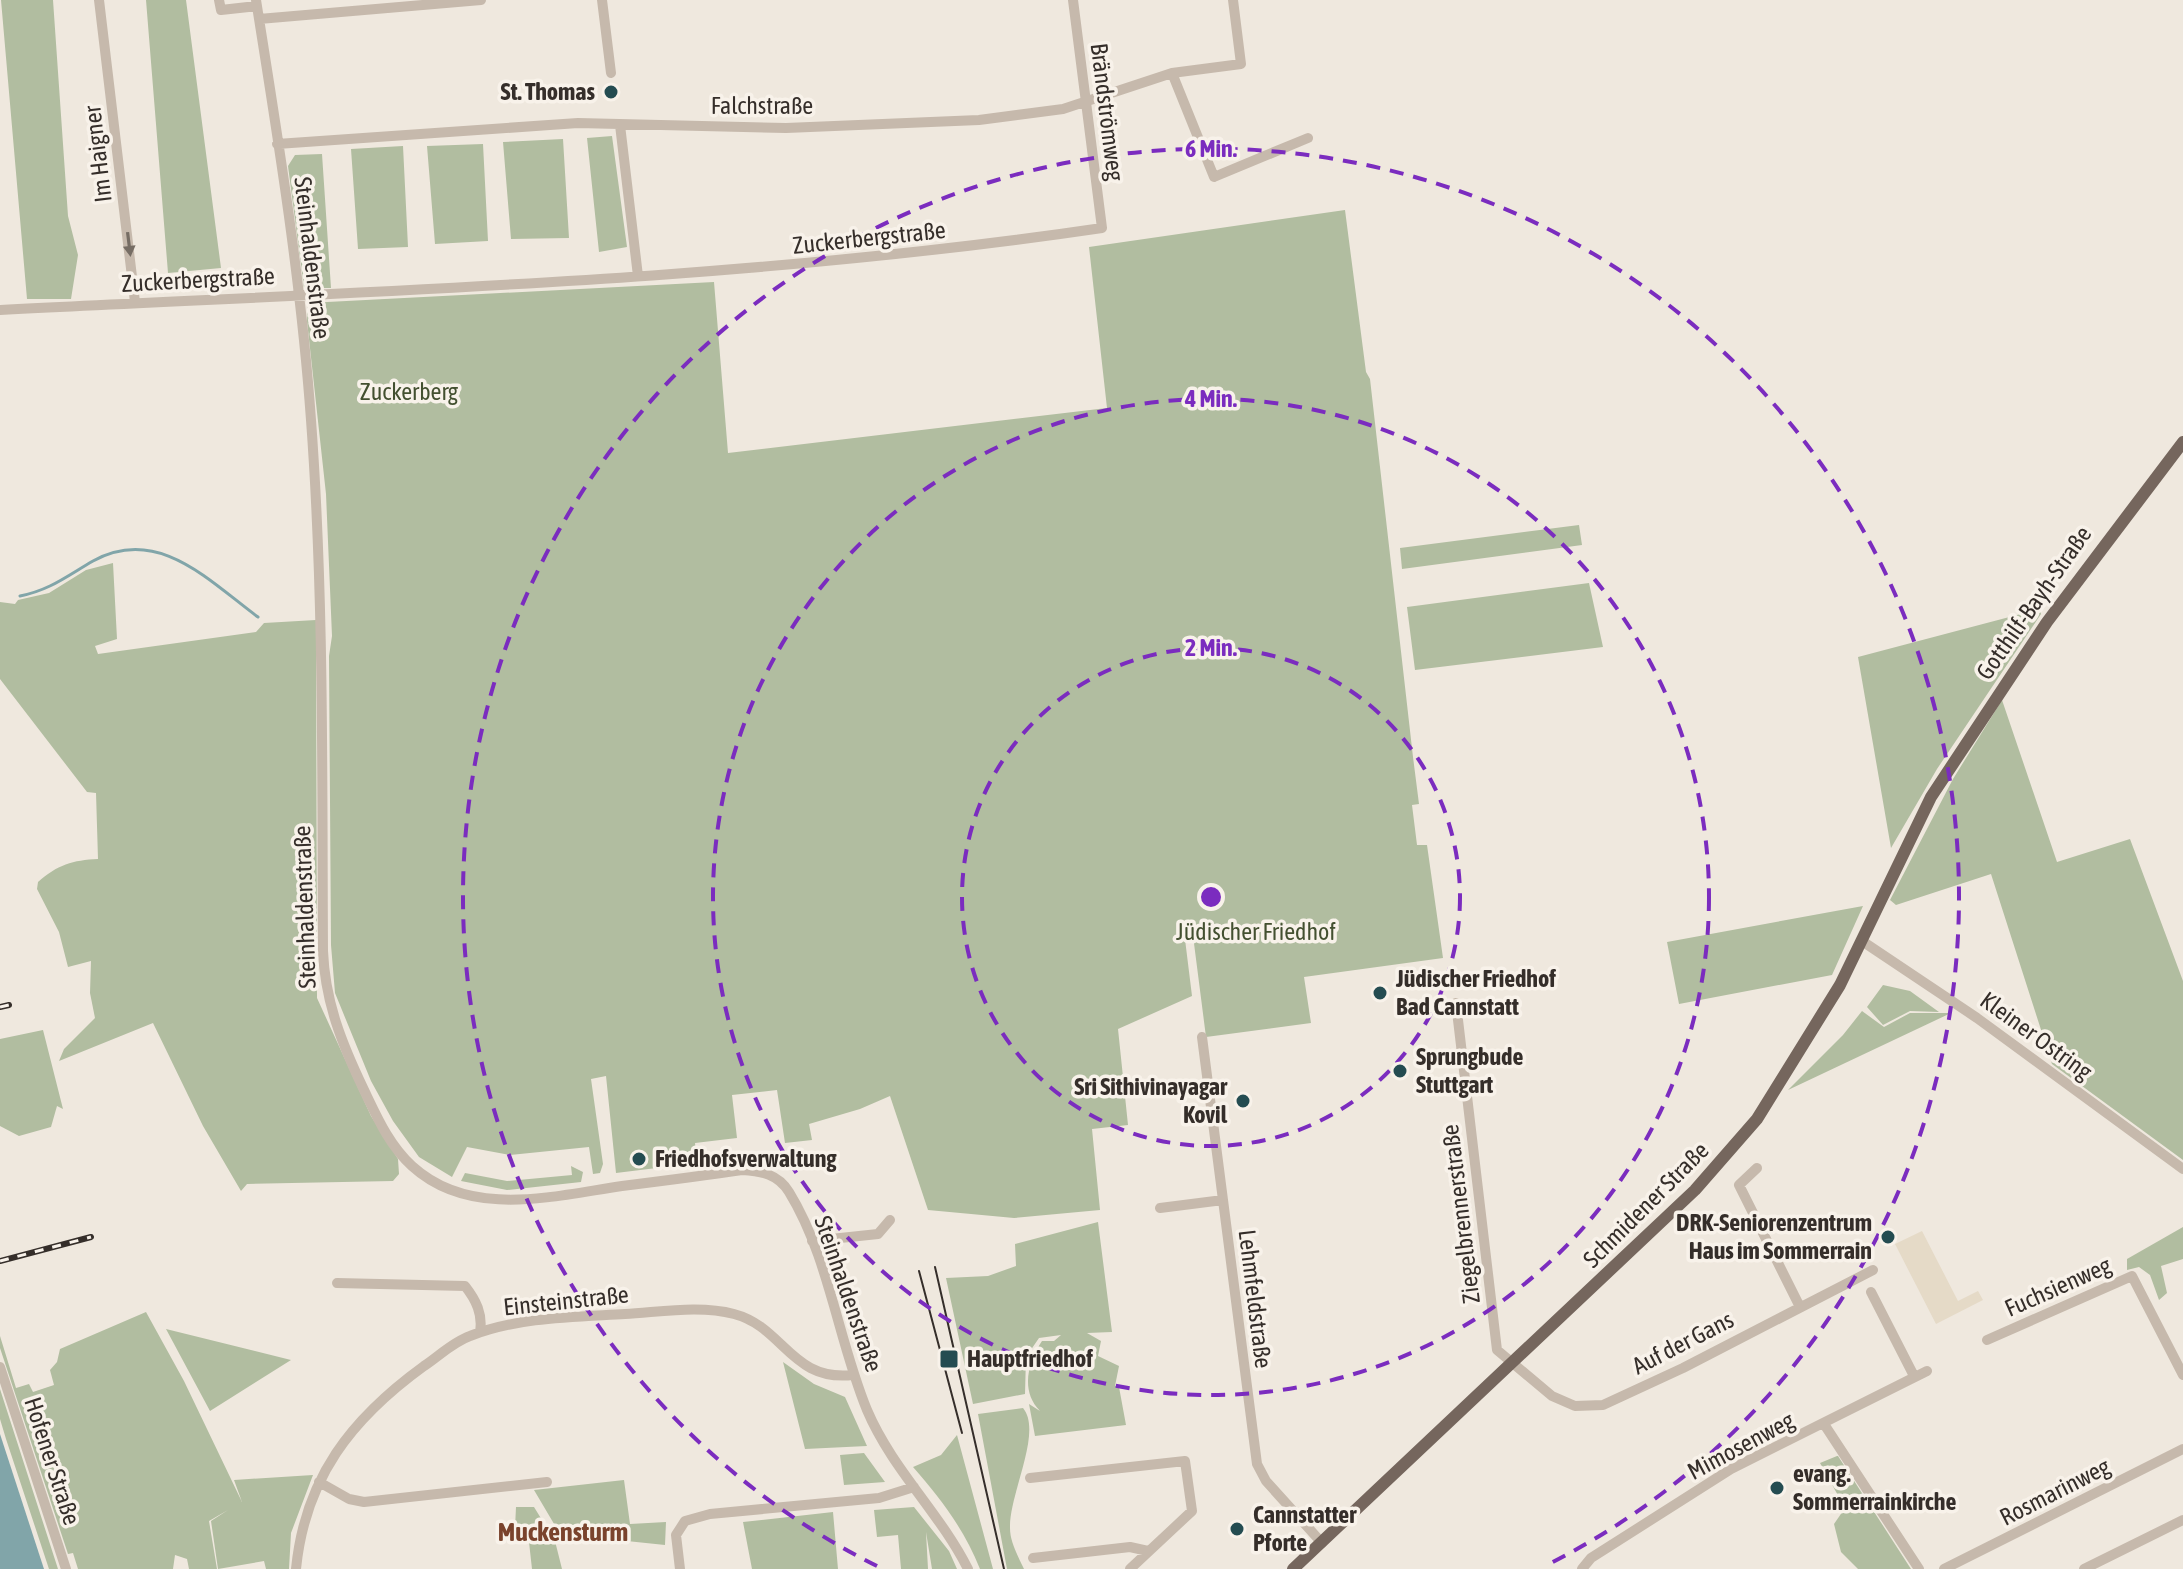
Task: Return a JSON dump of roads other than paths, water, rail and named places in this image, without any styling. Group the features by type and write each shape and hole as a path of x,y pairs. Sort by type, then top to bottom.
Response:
{"main road":[{"name":"Gotthilf-Bayh-Straße","path":"1931,797 2047,622 2183,442"},
{"name":"Schmidener Straße","path":"1293,1569 1513,1365 1695,1190 1735,1147 1778,1089 1862,941 1931,797"}],"street":[{"name":"Im Haigner","path":"99,0 135,302"},
{"name":"Steinhaldenstraße","path":"219,0 221,10 256,3 277,144 311,419 322,636 324,972 339,1034 381,1126 412,1166 436,1183 466,1195 502,1200 742,1170 763,1171 789,1191 812,1241 853,1375 868,1413 914,1487 957,1546 968,1569"},
{"path":"259,19 481,0"},
{"path":"602,0 611,73"},
{"name":"Brändströmweg","path":"1073,0 1102,228"},
{"name":"Falchstraße","path":"277,144 563,124 786,128 949,122 1063,109 1172,73 1241,64 1233,0"},
{"path":"1172,73 1214,177 1308,138"},
{"path":"620,125 638,276"},
{"name":"Zuckerbergstraße","path":"0,310 638,276 937,253 1102,228"},
{"name":"Kleiner Ostring","path":"1862,941 1977,1018 2183,1169"},
{"name":"Ziegelbrennerstraße","path":"1456,1003 1497,1350 1497,1370 1490,1386"},
{"name":"Lehmfeldstraße","path":"1202,1037 1257,1464 1266,1481 1322,1543"},
{"path":"1757,1168 1739,1185 1799,1305"},
{"path":"1160,1208 1223,1200"},
{"path":"812,1241 878,1234 890,1220"},
{"name":"Auf der Gans","path":"1513,1365 1552,1396 1588,1408 1603,1405 1683,1368 1799,1305 1873,1270"},
{"name":"Fuchsienweg","path":"1987,1340 2132,1276 2183,1375"},
{"path":"337,1283 465,1286 475,1299 482,1321 480,1332"},
{"path":"1871,1292 1914,1376"},
{"name":"Einsteinstraße","path":"296,1569 299,1540 319,1482 336,1450 352,1429 389,1394 447,1350 480,1332 528,1322 705,1310 736,1314 757,1324 805,1367 832,1376 853,1375"},
{"path":"1497,1350 1513,1365"},
{"name":"Hofener Straße","path":"0,1367 66,1569"},
{"name":"Mimosenweg","path":"1587,1568 1591,1558 1731,1469 1927,1371"},
{"path":"1824,1424 1919,1569"},
{"name":"Rosmarinweg","path":"1944,1569 2183,1449"},
{"path":"1030,1478 1185,1461 1192,1511 1130,1569"},
{"path":"319,1482 349,1499 364,1502 547,1482"},
{"path":"680,1569 676,1535 685,1521 710,1514 879,1498 914,1487"},
{"path":"2084,1569 2183,1520"},
{"path":"1033,1558 1130,1547 1148,1551"}],"water":[{"path":"0,1434 44,1569 0,1569"}],"waterway":[{"path":"20,596 49,586 93,561 117,552 139,550 161,553 182,562 258,617"}],"tram line":[{"path":"935,1267 1004,1569"},
{"path":"919,1271 962,1433"}],"railway":[{"path":"0,1007 9,1005"},
{"path":"0,1261 91,1237"}],"place":[{"name":"St. Thomas","path":"611,92"},
{"name":"Jüdischer Friedhof Bad Cannstatt","path":"1380,993"},
{"name":"Sprungbude Stuttgart","path":"1400,1071"},
{"name":"Sri Sithivinayagar Kovil","path":"1243,1101"},
{"name":"Friedhofsverwaltung","path":"639,1159"},
{"name":"DRK-Seniorenzentrum Haus im Sommerrain","path":"1888,1237"},
{"name":"Hauptfriedhof","path":"949,1359"},
{"name":"evang. Sommerrainkirche","path":"1777,1488"},
{"name":"Cannstatter Pforte","path":"1237,1529"}],"district":[{"name":"Muckensturm","path":"563,1532"}],"park label":[{"name":"Zuckerberg","path":"409,392"},
{"name":"Jüdischer Friedhof","path":"1256,932"}]}
